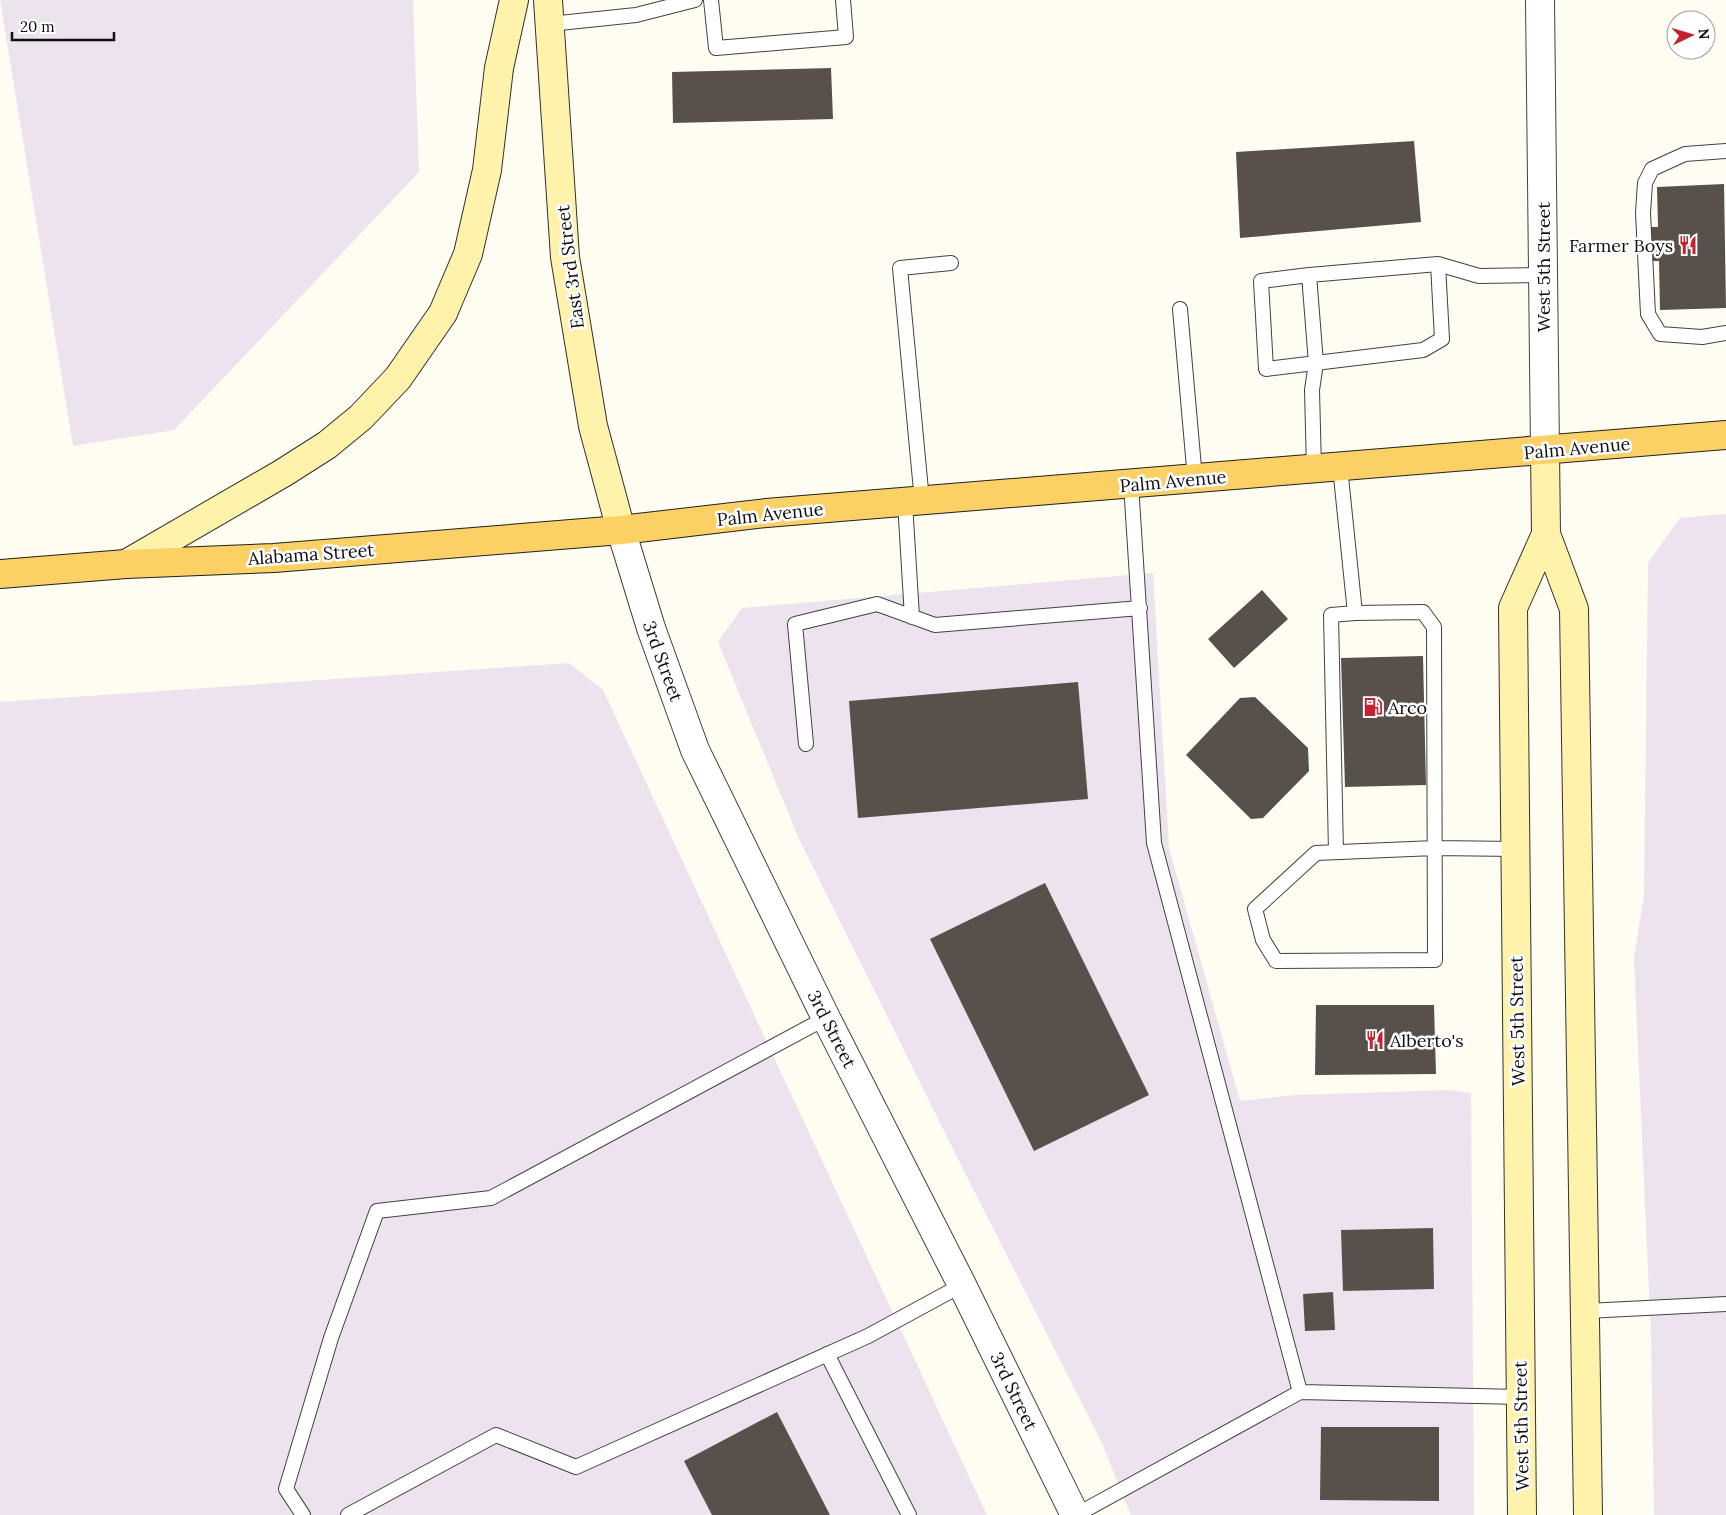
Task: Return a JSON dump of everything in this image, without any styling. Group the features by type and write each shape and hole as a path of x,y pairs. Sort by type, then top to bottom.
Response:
{"main road":[{"path":"126,564 328,446 361,417 398,378 432,330 443,313 468,254 486,170 499,68 514,0"},
{"name":"East 3rd Street","path":"549,12 565,257 593,426 621,530"},
{"name":"Palm Avenue","path":"621,530 766,513 1726,435"},
{"name":"West 5th Street","path":"1545,451 1546,534 1574,609 1588,1515"},
{"name":"Alabama Street","path":"0,574 126,564 274,558 621,530"},
{"name":"West 5th Street","path":"1522,1515 1513,608 1546,534"}],"street":[{"name":"West 5th Street","path":"1540,0 1545,451"},
{"name":"3rd Street","path":"621,530 651,628 695,750 826,1018 962,1285 1076,1515"}],"lane":[{"path":"549,12 636,15 695,0"},
{"path":"711,0 716,48 846,37 843,0"},
{"path":"1726,151 1685,154 1652,169 1645,183 1643,213 1648,314 1654,326 1660,334 1702,337 1726,333"},
{"path":"912,617 913,502 900,268 951,263"},
{"path":"1438,264 1442,339 1423,350 1266,369 1261,281 1438,264 1479,276 1543,275"},
{"path":"1308,275 1316,363 1312,390 1354,612"},
{"path":"1180,309 1195,479"},
{"path":"1131,484 1154,842 1300,1392"},
{"path":"806,744 795,624 877,604 935,625 1140,608"},
{"path":"1336,852 1331,615 1354,612 1423,612 1434,627 1435,848 1435,960 1276,961 1263,940 1255,909 1316,853 1435,848 1515,849"},
{"path":"303,1515 286,1489 330,1338 377,1211 491,1198 826,1018"},
{"path":"348,1515 496,1435 576,1468 868,1336 962,1285"},
{"path":"1586,1310 1726,1304"},
{"path":"827,1354 910,1515"},
{"path":"1076,1515 1300,1392 1521,1397"}],"shaded area":[{"path":"0,0 413,0 419,172 174,430 73,446"},
{"path":"1726,514 1726,1515 1654,1515 1651,1337 1634,958 1644,894 1648,563 1680,518"},
{"path":"1153,573 1169,848 1240,1101 1295,1095 1449,1090 1471,1093 1474,1515 1131,1515 1101,1441 799,839 718,642 742,608"},
{"path":"569,663 603,690 987,1515 0,1515 0,702"}],"building":[{"path":"831,68 833,119 673,123 672,72"},
{"path":"1414,141 1421,222 1240,238 1236,152"},
{"name":"Farmer Boys","path":"1724,184 1726,308 1660,310 1659,261 1651,261 1650,227 1658,227 1657,187"},
{"path":"1262,590 1288,619 1234,668 1208,639"},
{"path":"1423,656 1426,785 1345,787 1341,658"},
{"path":"1078,682 1088,799 858,818 849,701"},
{"path":"1255,697 1308,748 1309,771 1263,818 1251,819 1186,755 1240,698"},
{"path":"1045,883 1149,1095 1034,1151 930,939"},
{"name":"Alberto's","path":"1316,1005 1434,1005 1436,1074 1315,1075"},
{"path":"1433,1228 1434,1289 1343,1291 1341,1230"},
{"path":"1333,1292 1335,1330 1305,1331 1303,1294"},
{"path":"777,1412 830,1515 712,1515 684,1461"},
{"path":"1321,1427 1439,1427 1439,1501 1320,1500"}],"place":[{"name":"Farmer Boys","path":"1688,245"},
{"name":"Arco","path":"1373,707"},
{"name":"Alberto's","path":"1375,1040"}]}
